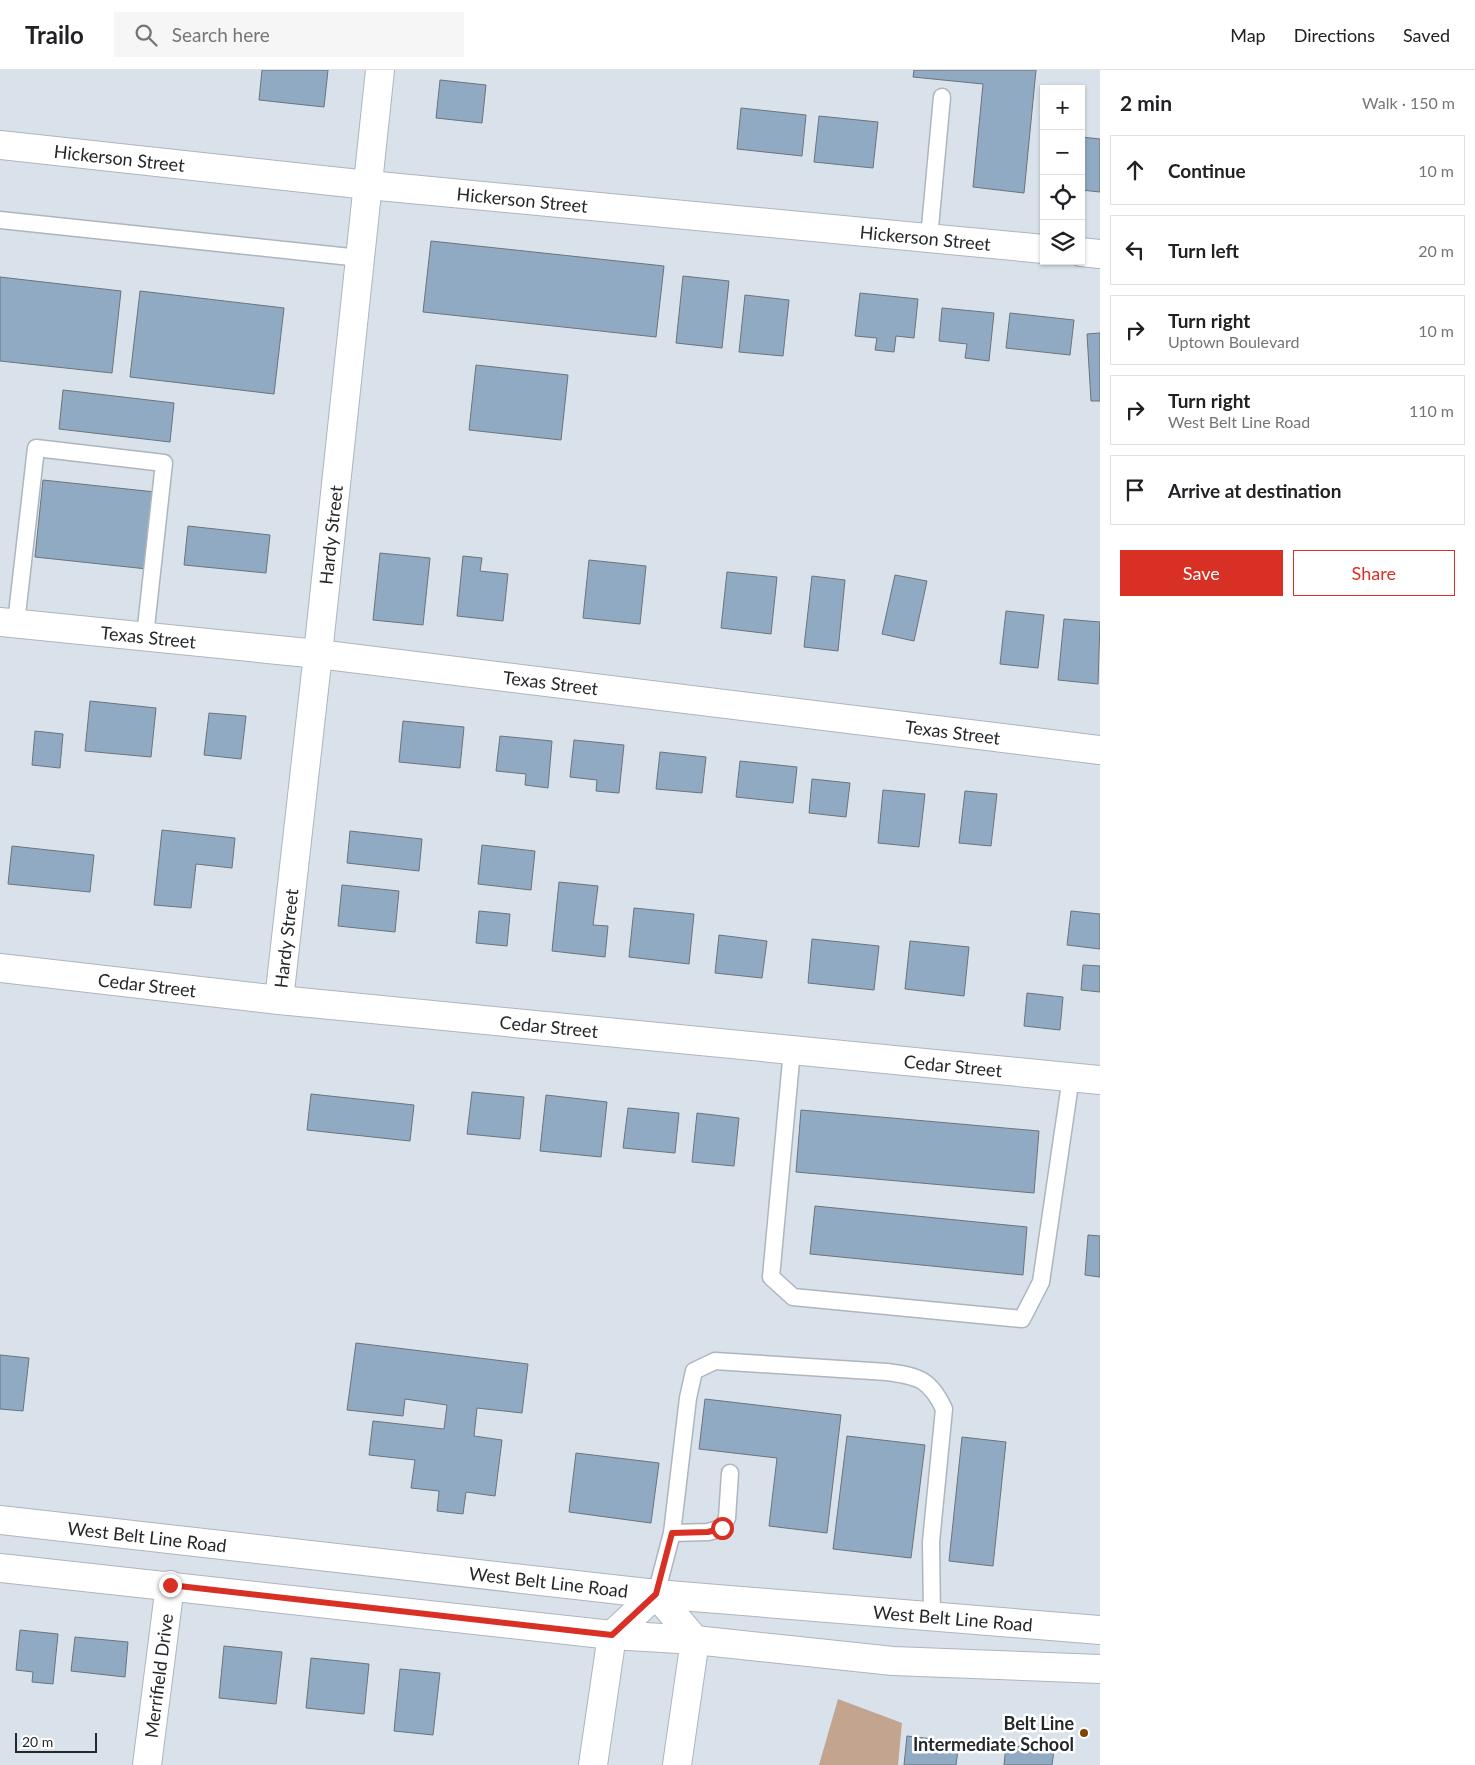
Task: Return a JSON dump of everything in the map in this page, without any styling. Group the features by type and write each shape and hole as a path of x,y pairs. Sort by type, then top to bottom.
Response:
{"street":[{"name":"Hardy Street","path":"279,1000 380,70"},
{"name":"Hickerson Street","path":"0,145 368,185 1040,249"},
{"path":"1085,252 1100,254"},
{"name":"Texas Street","path":"8,622 318,654 1100,750"},
{"name":"Cedar Street","path":"0,968 279,1000 1100,1080"},
{"name":"West Belt Line Road","path":"0,1520 656,1594 1100,1630"},
{"path":"0,1568 170,1585 612,1635 695,1640 892,1661 1100,1669"},
{"name":"Merrifield Drive","path":"147,1765 170,1585"},
{"path":"593,1765 612,1635 656,1594 695,1640 677,1765"}],"lane":[{"path":"929,238 942,97"},
{"path":"0,220 360,258"},
{"path":"8,622 36,448 164,463 145,636"},
{"path":"792,1050 771,1276 792,1297 1022,1319 1041,1282 1071,1077"},
{"path":"656,1594 672,1533 688,1398 694,1372 715,1361 887,1372 913,1376 936,1391 944,1409 931,1542 932,1616"},
{"path":"672,1533 708,1532 722,1528 726,1518 730,1473"}],"shaded area":[{"path":"838,1699 902,1723 898,1765 819,1765"}],"building":[{"path":"262,70 328,70 324,107 259,100"},
{"path":"914,70 1036,70 1024,193 973,187 983,84 913,77"},
{"path":"440,80 486,85 482,123 436,118"},
{"path":"741,108 806,115 802,156 737,149"},
{"path":"819,116 878,122 873,168 814,162"},
{"path":"1085,137 1100,139 1100,192 1085,190"},
{"path":"431,241 664,266 656,337 423,312"},
{"path":"683,276 729,281 722,348 676,343"},
{"path":"0,277 121,291 112,373 0,361"},
{"path":"140,291 284,308 274,394 130,377"},
{"path":"860,293 918,299 914,338 896,336 894,352 875,350 877,338 855,336"},
{"path":"745,295 789,300 783,356 739,352"},
{"path":"942,308 994,313 989,361 965,358 967,344 939,341"},
{"path":"1010,313 1074,320 1070,355 1006,348"},
{"path":"1100,333 1100,401 1091,401 1087,334"},
{"path":"476,365 568,375 561,440 469,430"},
{"path":"63,390 174,403 170,442 59,429"},
{"path":"43,480 155,492 147,569 35,557"},
{"path":"188,526 270,535 266,573 184,565"},
{"path":"380,553 430,558 423,625 373,620"},
{"path":"463,556 482,558 480,571 508,574 503,621 457,616"},
{"path":"589,560 646,566 640,624 583,618"},
{"path":"727,572 777,577 771,634 721,628"},
{"path":"895,575 927,581 914,641 882,634"},
{"path":"812,576 845,580 838,651 804,647"},
{"path":"1006,611 1044,615 1038,668 1000,664"},
{"path":"1064,619 1100,622 1098,684 1058,680"},
{"path":"90,701 156,708 151,757 85,751"},
{"path":"209,713 246,716 241,759 204,755"},
{"path":"403,721 464,727 460,768 399,762"},
{"path":"35,731 63,734 60,768 32,765"},
{"path":"500,736 552,741 548,788 525,785 526,774 496,771"},
{"path":"574,740 624,745 619,793 596,791 597,780 570,777"},
{"path":"660,752 706,757 702,793 656,789"},
{"path":"740,761 797,767 793,803 736,797"},
{"path":"812,779 850,783 846,817 809,813"},
{"path":"883,790 925,794 919,847 878,843"},
{"path":"965,791 997,794 991,846 959,843"},
{"path":"162,830 235,838 232,868 196,864 191,908 154,905"},
{"path":"350,831 422,839 419,871 347,863"},
{"path":"482,845 535,851 531,890 478,884"},
{"path":"12,846 94,855 90,892 8,884"},
{"path":"559,882 598,886 593,925 608,926 605,957 552,951"},
{"path":"342,885 399,891 395,932 338,926"},
{"path":"634,908 694,914 689,964 629,957"},
{"path":"479,911 510,914 507,946 476,943"},
{"path":"1071,911 1100,914 1100,949 1067,945"},
{"path":"719,935 767,941 762,978 715,973"},
{"path":"812,939 879,946 874,990 808,983"},
{"path":"910,941 969,947 964,996 905,989"},
{"path":"1083,965 1100,966 1100,992 1081,990"},
{"path":"1027,993 1063,997 1060,1030 1024,1026"},
{"path":"472,1092 524,1097 520,1139 467,1134"},
{"path":"311,1094 414,1105 410,1141 307,1130"},
{"path":"546,1095 607,1102 601,1157 540,1151"},
{"path":"628,1108 679,1113 675,1153 623,1148"},
{"path":"801,1110 1039,1131 1034,1193 796,1172"},
{"path":"697,1113 739,1118 734,1166 692,1162"},
{"path":"815,1206 1027,1227 1023,1275 810,1254"},
{"path":"1088,1235 1100,1236 1100,1277 1085,1275"},
{"path":"356,1343 528,1364 522,1413 477,1408 474,1436 502,1440 495,1496 466,1492 463,1514 437,1511 439,1491 411,1488 415,1460 369,1455 373,1421 444,1429 447,1405 405,1399 403,1416 347,1410"},
{"path":"0,1355 29,1358 23,1411 0,1409"},
{"path":"705,1399 841,1415 827,1533 769,1526 777,1458 699,1449"},
{"path":"847,1436 925,1445 911,1558 833,1549"},
{"path":"962,1437 1006,1442 993,1566 949,1561"},
{"path":"576,1453 659,1463 651,1523 569,1512"},
{"path":"20,1630 58,1634 53,1684 32,1682 33,1672 16,1670"},
{"path":"75,1637 128,1642 125,1677 71,1671"},
{"path":"224,1646 282,1652 276,1704 219,1698"},
{"path":"311,1658 369,1664 364,1714 306,1708"},
{"path":"400,1669 440,1673 433,1735 394,1731"},
{"path":"907,1736 959,1742 956,1765 904,1765"},
{"path":"1006,1745 1054,1750 1052,1765 1004,1765"}],"place":[{"name":"Belt Line Intermediate School","path":"1084,1733"}],"route":[{"path":"170,1585 612,1635 656,1594 672,1533 708,1532 722,1528"}]}
